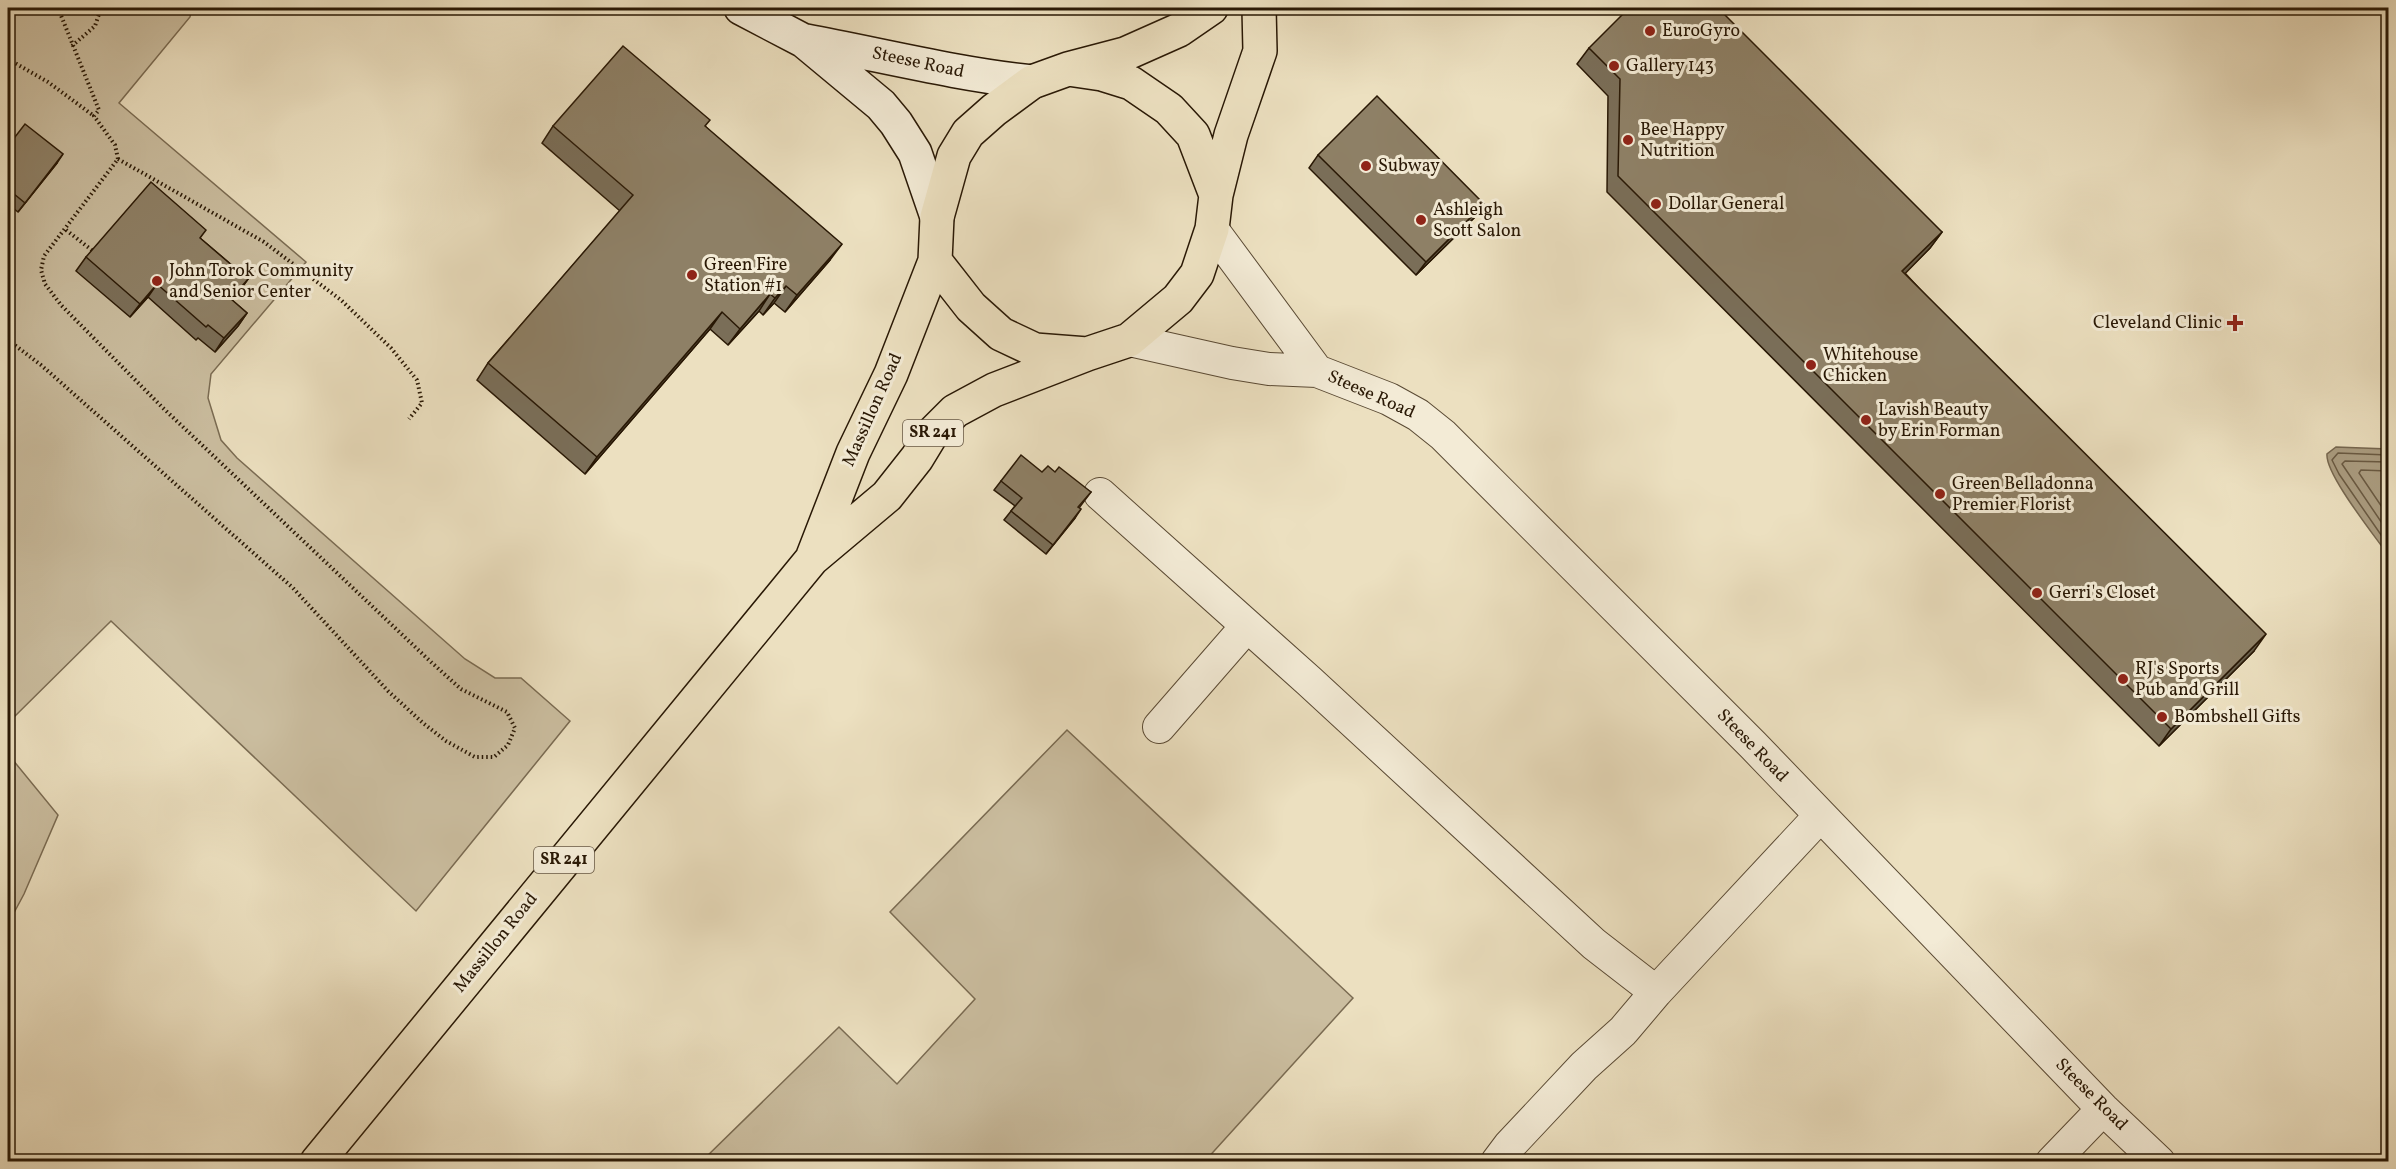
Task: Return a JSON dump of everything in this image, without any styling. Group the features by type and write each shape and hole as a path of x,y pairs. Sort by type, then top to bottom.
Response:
{"main road":[{"name":"SR 241","path":"934,261 937,217 954,156 968,133 1032,82 1068,69 1125,54 1179,30 1211,8"},
{"name":"SR 241","path":"1088,354 1129,340 1178,299 1197,274 1212,229 1216,195 1231,135 1260,51 1259,8"},
{"path":"1068,69 1102,74 1131,84 1169,109 1193,135 1216,195"},
{"path":"934,261 971,307 1001,334 1035,350 1088,354"},
{"name":"Massillon Road","path":"812,558 853,453 891,374 934,261"},
{"name":"Massillon Road","path":"317,1161 812,558 887,496 917,458 931,435 955,411 994,390 1088,354"}],"street":[{"name":"Steese Road","path":"741,8 804,41 881,105 896,123 915,153 937,217"},
{"name":"Steese Road","path":"804,41 880,55 927,67 1032,82"},
{"name":"Steese Road","path":"1212,229 1317,371"},
{"name":"Steese Road","path":"1129,340 1232,363 1269,369 1317,371 1389,399 1418,415 1443,435 1753,746 2103,1109 2158,1161"},
{"path":"1100,494 1248,626 1594,944 1656,992"},
{"path":"1159,727 1248,626"},
{"path":"1497,1161 1584,1066 1623,1030 1820,816"},
{"path":"2052,1161 2103,1109"}],"path":[{"path":"58,8 99,110 94,116"},
{"path":"72,46 95,26 101,8"},
{"path":"8,59 48,82 94,116 115,145 118,159 264,242 341,300 391,348 417,380 422,403 409,419"},
{"path":"8,340 41,365 292,588 388,691 423,723 446,741 475,757 494,757 508,745 515,728 507,712 461,689 431,662 164,408 61,305 45,284 41,270 44,256 118,159"},
{"path":"66,230 93,251"}],"shaded area":[{"path":"8,8 192,8 190,17 119,103 306,262 211,374 208,398 221,440 237,458 465,659 495,678 521,678 570,721 416,911 111,621 8,723"},
{"path":"1067,730 1353,998 1205,1161 702,1161 839,1027 897,1084 975,999 890,912"},
{"path":"8,754 58,815 24,894 8,924"}],"water":[{"path":"2336,447 2388,449 2388,555 2334,476 2327,454"}],"building":[{"path":"1629,8 1718,8 1942,232 1902,271 2266,634 2171,729 1618,176 1620,79 1589,48"},
{"name":"Green Fire Station #1","path":"623,46 710,120 705,126 842,244 797,295 786,286 775,298 770,294 740,329 722,312 597,457 488,363 633,195 553,126"},
{"path":"1377,96 1484,204 1426,262 1318,155"},
{"path":"25,124 63,154 25,203 8,189 8,146"},
{"name":"John Torok Community and Senior Center","path":"151,182 206,230 200,238 248,279 231,299 247,313 224,338 208,325 206,327 157,284 140,304 86,257"},
{"path":"1021,455 1042,472 1048,466 1055,472 1059,467 1091,492 1078,507 1081,509 1053,545 1011,511 1022,498 1001,481"}],"place":[{"name":"EuroGyro","path":"1650,31"},
{"name":"Gallery 143","path":"1614,66"},
{"name":"Bee Happy Nutrition","path":"1628,140"},
{"name":"Subway","path":"1366,166"},
{"name":"Dollar General","path":"1656,204"},
{"name":"Ashleigh Scott Salon","path":"1421,220"},
{"name":"Green Fire Station #1","path":"692,275"},
{"name":"John Torok Community and Senior Center","path":"157,281"},
{"name":"Cleveland Clinic","path":"2235,323"},
{"name":"Whitehouse Chicken","path":"1811,365"},
{"name":"Lavish Beauty by Erin Forman","path":"1866,420"},
{"name":"Green Belladonna Premier Florist","path":"1940,494"},
{"name":"Gerri's Closet","path":"2037,593"},
{"name":"RJ's Sports Pub and Grill","path":"2123,679"},
{"name":"Bombshell Gifts","path":"2162,717"}]}
